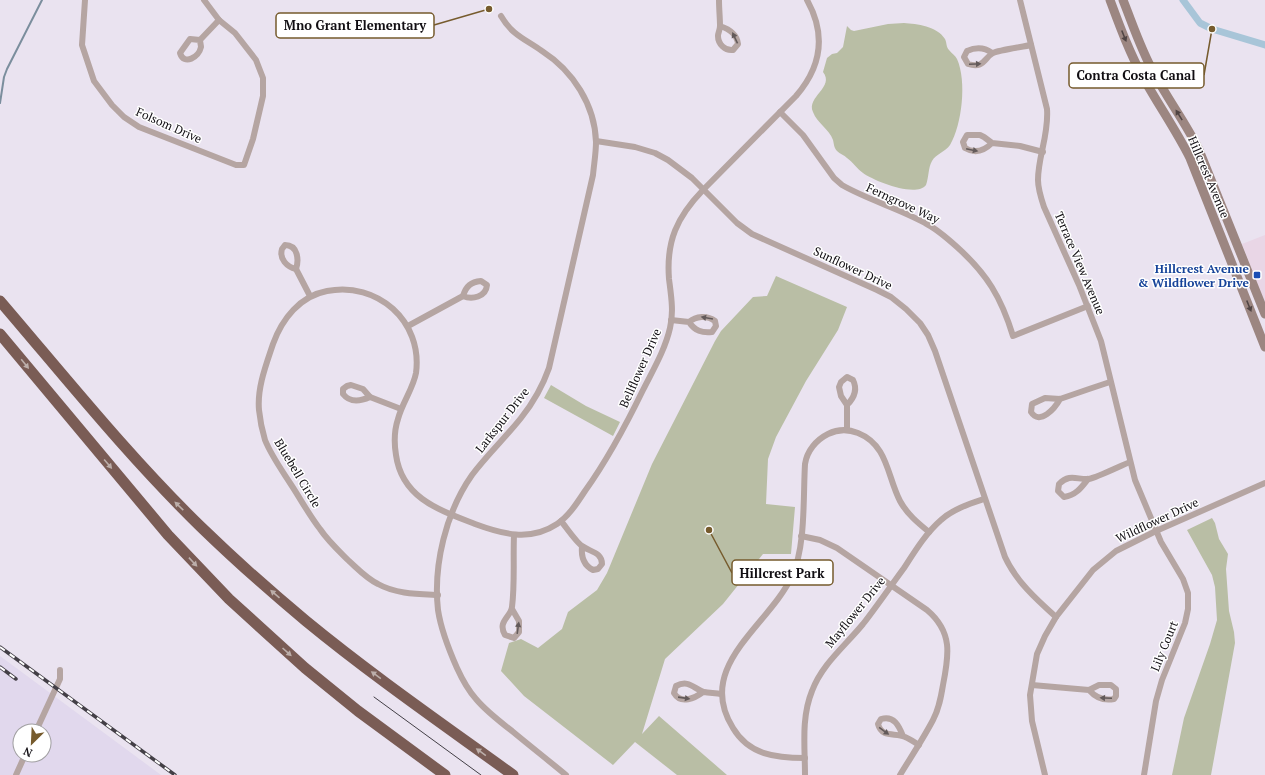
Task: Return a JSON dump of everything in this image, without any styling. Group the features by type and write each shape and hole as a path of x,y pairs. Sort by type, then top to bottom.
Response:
{"highway":[{"path":"0,301 131,454 171,498 232,556 274,594 337,645 513,775"},
{"path":"0,334 168,535 229,599 305,668 358,711 445,775"}],"main road":[{"name":"Hillcrest Avenue","path":"1110,0 1143,78 1185,148 1265,347"},
{"name":"Hillcrest Avenue","path":"1123,0 1140,45 1154,73 1192,135 1199,150 1265,314"},
{"path":"1213,217 1224,233 1230,247 1240,252"}],"street":[{"name":"Folsom Drive","path":"85,0 82,45 94,81 112,105 124,117 139,127 236,165 244,165 253,139 263,96 263,78 256,60 235,34 219,20"},
{"path":"200,40 219,20 204,0"},
{"path":"719,0 720,26"},
{"name":"Bellflower Drive","path":"451,515 497,532 514,535 531,534 541,531 561,521 577,503 598,474 617,443 667,339 672,308 668,265 672,240 679,220 689,205 703,190 804,87 813,70 817,59 819,45 818,25 807,0"},
{"name":"Terrace View Avenue","path":"1020,0 1047,109 1048,128 1038,178 1041,198 1088,306 1101,342 1135,480 1156,530"},
{"name":"Larkspur Drive","path":"501,16 513,32 554,60 574,81 584,97 594,123 596,153 551,362 547,374 534,399 522,416 473,474 451,515 442,545 438,610 455,664 469,690 490,713 566,775"},
{"path":"992,53 1031,45"},
{"name":"Ferngrove Way","path":"780,112 803,135 834,178 842,185 926,223 940,233 974,263 994,289 1005,311 1013,336 1088,306"},
{"name":"Sunflower Drive","path":"596,141 635,147 662,156 679,168 737,223 752,234 877,290 912,314 924,328 935,351 984,499 1009,566 1032,595 1056,617"},
{"path":"992,143 1020,146 1043,152"},
{"path":"296,269 310,296"},
{"name":"Bluebell Circle","path":"438,595 413,594 392,590 378,584 364,575 320,530 272,455 266,441 260,420 258,398 270,354 277,332 284,321 291,312 310,296 340,289 356,290 380,299 392,307 408,326 416,351 415,375 398,420 394,441 396,460 406,483 419,497 432,506 451,515"},
{"path":"408,326 463,296"},
{"path":"671,320 689,322"},
{"path":"1060,399 1053,410 1045,416 1034,416 1031,412 1032,404 1039,400 1047,397 1060,399 1110,382"},
{"path":"370,397 401,409"},
{"path":"846,430 847,405"},
{"path":"805,758 774,756 759,752 747,745 735,733 730,724 721,694 724,676 731,661 781,594 792,576 799,556 807,456 817,441 836,431 846,430 854,431 866,436 875,443 884,458 896,493 902,505 912,518 929,532"},
{"path":"1088,479 1075,477 1063,480 1059,484 1058,491 1064,496 1072,495 1079,490 1088,479 1130,462"},
{"name":"Wildflower Drive","path":"1045,775 1031,715 1032,685 1037,654 1044,636 1056,617 1088,576 1110,555 1122,547 1156,530 1265,483"},
{"name":"Mayflower Drive","path":"806,775 804,739 808,701 815,684 827,664 863,624 929,532 942,519 952,512 984,499"},
{"path":"561,521 582,546"},
{"name":"Lily Court","path":"1144,775 1153,716 1159,690 1182,632 1187,616 1189,602 1185,582 1163,548 1156,530"},
{"path":"512,609 514,535"},
{"path":"801,536 820,540 833,545 932,615 942,628 948,645 947,664 939,706 919,745 900,775"},
{"path":"40,723 60,679 60,670"},
{"path":"1032,685 1090,690"},
{"path":"704,692 721,694"},
{"path":"904,736 919,745"},
{"path":"16,775 21,763"}],"shaded area":[{"path":"1265,235 1265,303 1242,244"},
{"path":"0,656 161,775 0,775"}],"green space":[{"path":"904,23 926,26 937,31 945,39 948,49 957,59 962,79 962,103 958,126 954,136 950,145 932,161 926,185 921,189 913,190 885,184 861,171 836,150 831,136 815,116 812,107 813,102 826,82 826,77 823,72 827,58 832,54 837,53 843,47 847,26 854,31 888,24"},
{"path":"776,276 847,307 838,330 806,381 776,437 768,459 766,504 795,507 791,554 763,554 723,604 665,659 642,734 659,716 727,775 677,775 635,742 613,765 524,696 501,671 509,643 521,639 538,648 562,629 568,612 597,590 607,573 652,464 715,341 721,331 753,297 767,296"},
{"path":"551,385 586,406 620,422 613,436 544,398"},
{"path":"1212,518 1215,523 1219,539 1228,554 1226,569 1229,611 1235,643 1211,775 1172,775 1184,718 1217,620 1215,587 1212,575 1187,530"}],"waterway":[{"path":"0,103 4,77 7,69 42,0"},
{"path":"1183,0 1200,23 1212,29 1265,45"}],"tram line":[{"path":"374,697 481,775"}],"railway":[{"path":"0,647 175,775"},
{"path":"0,667 16,679"}],"place":[{"name":"Mno Grant Elementary","path":"489,9"},
{"name":"Contra Costa Canal","path":"1212,29"},
{"name":"Hillcrest Avenue & Wildflower Drive","path":"1257,275"},
{"name":"Hillcrest Park","path":"709,530"}]}
